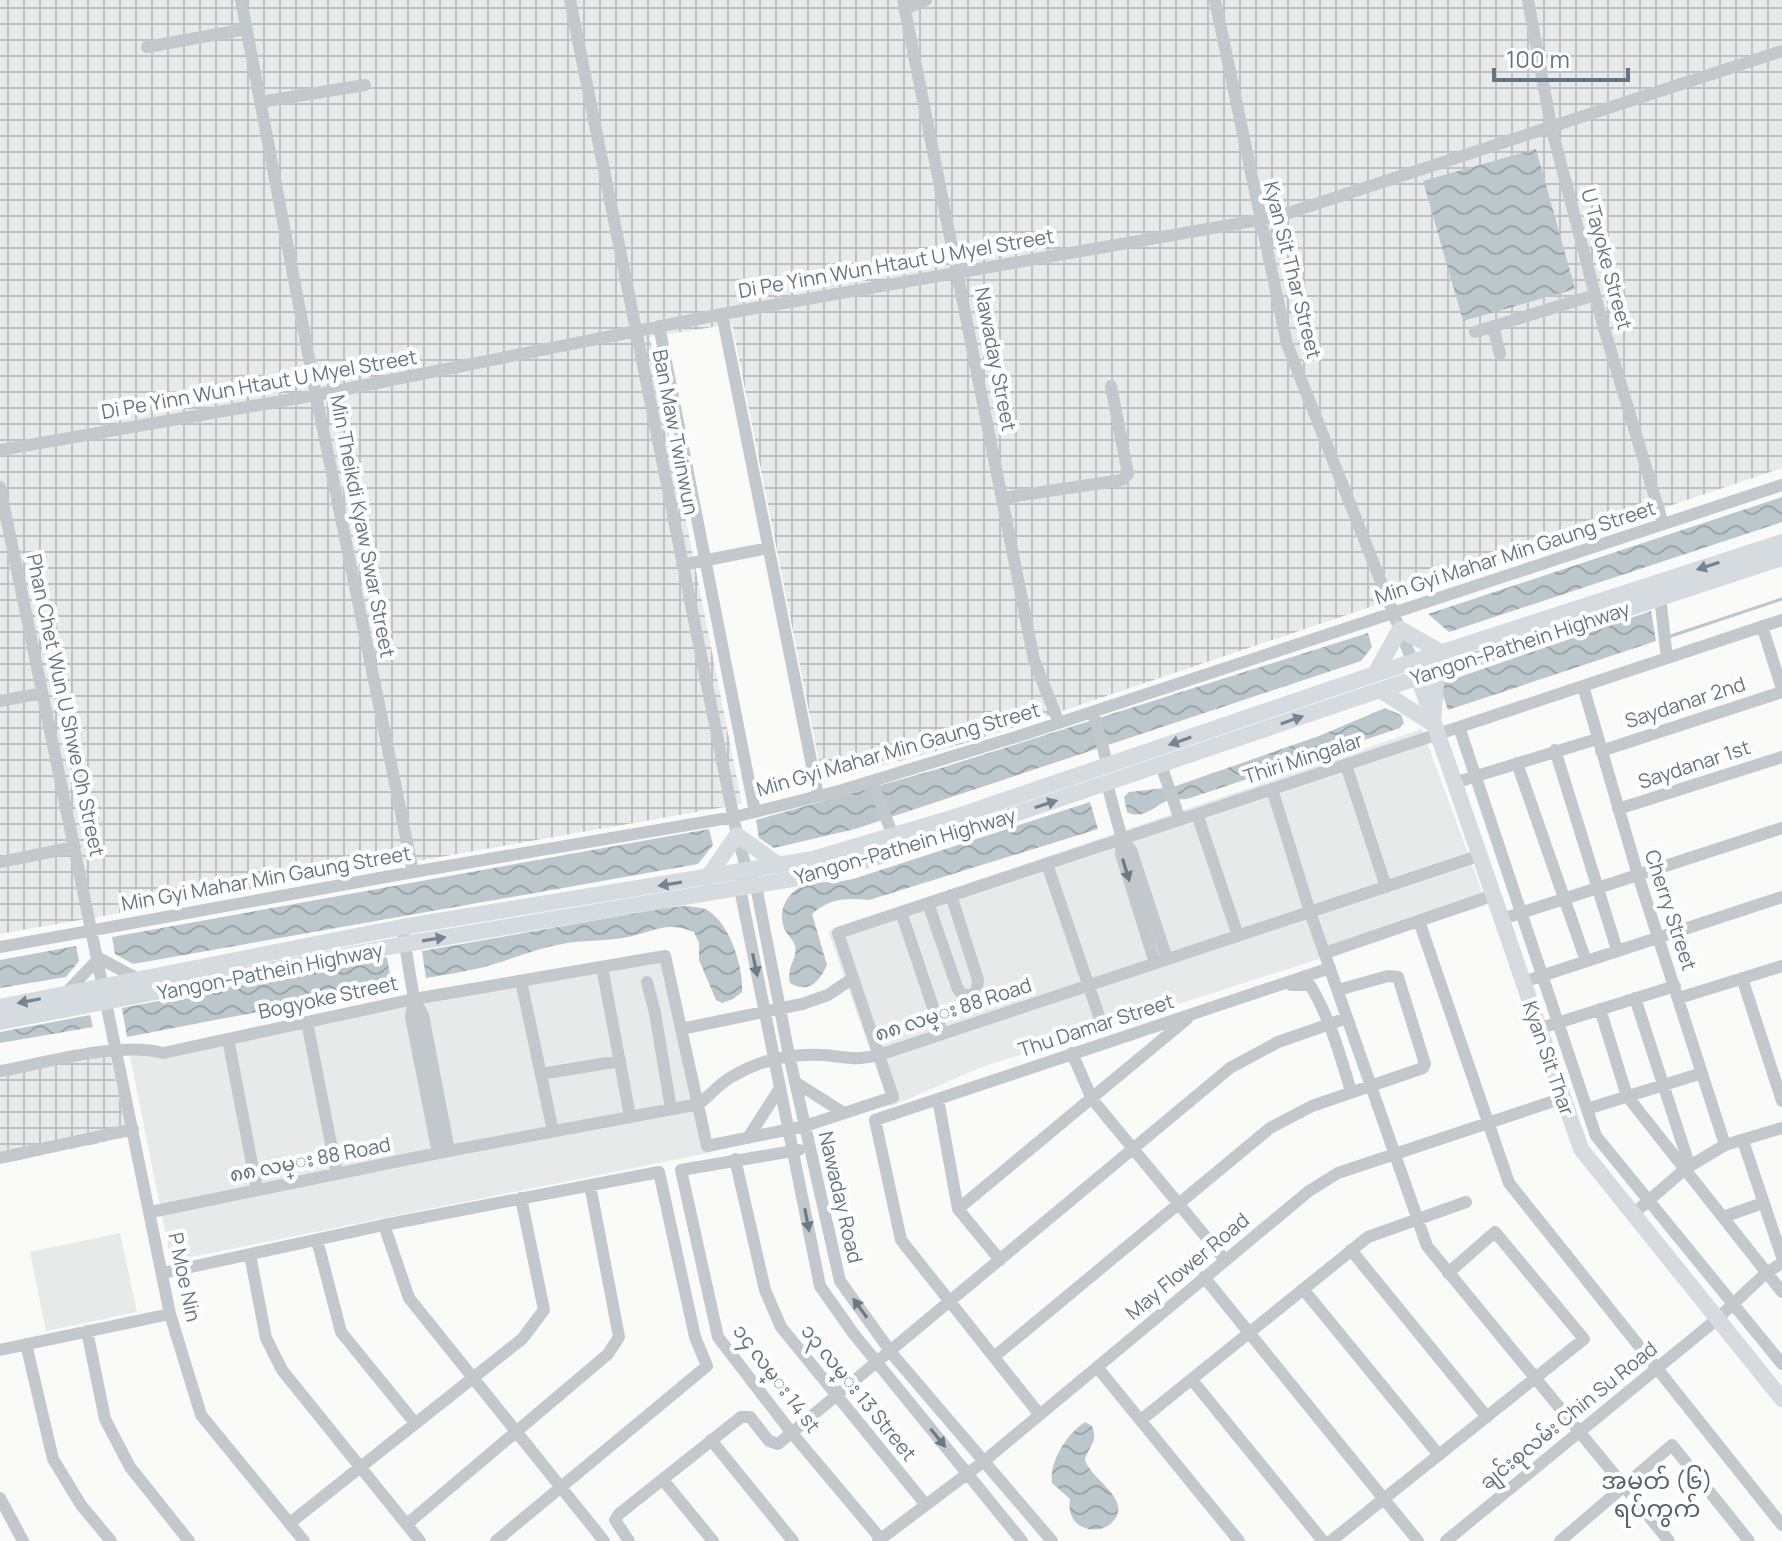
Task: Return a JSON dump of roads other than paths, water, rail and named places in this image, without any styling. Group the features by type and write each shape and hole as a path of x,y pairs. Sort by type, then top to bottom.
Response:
{"main road":[{"name":"Yangon-Pathein Highway","path":"0,1007 813,859 889,829 1106,758 1416,670 1443,653 1782,542"},
{"name":"Yangon-Pathein Highway","path":"1416,670 1437,671 1782,558"},
{"path":"1434,729 1378,682 1397,621 1443,653"},
{"name":"Kyan Sit Thar","path":"1416,670 1581,1149 1782,1399"},
{"path":"1434,729 1437,671"},
{"name":"Yangon-Pathein Highway","path":"0,1022 107,1003 404,935 748,888 816,875 1107,784 1378,682"},
{"path":"707,878 737,835 779,865"}],"street":[{"name":"Min Theikdi Kyaw Swar Street","path":"241,0 316,395 413,872"},
{"name":"Ban Maw Twinwun","path":"570,0 682,565 747,871"},
{"path":"904,4 926,0"},
{"name":"U Tayoke Street","path":"1528,0 1551,126 1595,295 1663,524"},
{"name":"Kyan Sit Thar Street","path":"1219,1 1259,221 1287,344 1416,670"},
{"name":"Nawaday Street","path":"904,4 1034,660 1059,723"},
{"path":"147,47 246,29"},
{"name":"Di Pe Yinn Wun Htaut U Myel Street","path":"0,450 316,395 659,326 958,271 1259,221 1782,51"},
{"path":"260,102 365,85"},
{"path":"1475,332 1595,295"},
{"path":"722,314 818,796"},
{"path":"659,326 755,812"},
{"path":"1493,326 1500,354"},
{"path":"1002,498 1122,480 1128,474 1111,386"},
{"name":"Min Gyi Mahar Min Gaung Street","path":"0,947 734,817 873,783 1397,621 1663,524 1782,485"},
{"name":"Phan Chet Wun U Shwe Oh Street","path":"0,487 99,958"},
{"path":"682,565 768,548"},
{"path":"1660,597 1667,658"},
{"name":"Thiri Mingalar","path":"853,978 838,933 1346,765 1434,729 1459,727 1782,620"},
{"path":"1762,626 1782,691"},
{"name":"Cherry Street","path":"1583,686 1638,875 1725,1145"},
{"name":"Saydanar 2nd","path":"1454,783 1555,750 1599,745 1782,691"},
{"path":"0,701 42,693"},
{"path":"1094,715 1106,758"},
{"path":"1459,727 1596,1136 1782,1364"},
{"path":"1555,750 1617,950"},
{"name":"Saydanar 1st","path":"1618,809 1782,757"},
{"path":"1517,763 1586,961"},
{"path":"1161,765 1180,820"},
{"path":"1346,765 1386,887"},
{"path":"873,783 889,829"},
{"path":"1107,784 1122,839 1131,850 1161,961"},
{"path":"1272,789 1310,912 1427,1246 1669,1541"},
{"path":"1197,814 1238,936"},
{"path":"1502,919 1782,828"},
{"path":"0,862 75,847"},
{"name":"၈၈ လမ္း 88 Road","path":"151,1212 443,1152 699,1104 732,1076 775,1059 789,1055 821,1055 861,1060 879,1055 1481,855"},
{"path":"1047,864 1099,1016"},
{"path":"747,871 748,888"},
{"name":"Nawaday Road","path":"748,888 780,1010 840,1281 891,1352 1052,1541"},
{"name":"Nawaday Road","path":"748,888 765,1013 820,1286 1022,1541"},
{"path":"928,903 957,987 962,995 971,995 977,991 978,980 951,895"},
{"path":"1325,953 1494,895"},
{"path":"1523,982 1782,897"},
{"path":"901,912 942,1034"},
{"path":"1419,921 1509,1183 1782,1525"},
{"path":"404,935 414,999 423,1015 443,1152"},
{"name":"Bogyoke Street","path":"0,1071 116,1050 149,1049 163,1053 414,999 665,956 681,1029"},
{"path":"65,994 99,958 140,980"},
{"name":"P Moe Nin","path":"99,958 170,1314 201,1415 304,1541"},
{"path":"1538,1029 1635,998 1742,978 1782,966"},
{"path":"602,967 630,1116"},
{"name":"Thu Damar Street","path":"951,1301 901,1240 875,1120 1330,968"},
{"path":"995,1356 1270,1128 1312,1106 1351,1091 1419,1071 1425,1064 1398,977 1388,976 1338,990"},
{"path":"853,978 893,1097 805,1126 707,1146 681,1029 780,1010 828,995 853,978"},
{"path":"1742,978 1782,1101"},
{"path":"521,981 553,1131"},
{"path":"647,982 671,1109"},
{"path":"1278,985 1310,985 1330,1024 1351,1091"},
{"path":"1635,998 1687,1168"},
{"path":"1600,1009 1627,1096 1687,1168 1782,1292"},
{"path":"958,1209 1192,1014"},
{"path":"629,1541 615,1520 619,1514 711,1440 746,1416 773,1443 778,1444 1230,1068 1278,1042 1347,1018"},
{"path":"307,1022 337,1174"},
{"path":"228,1039 257,1190"},
{"path":"1072,1053 1092,1099 1225,1260"},
{"path":"541,1074 620,1061"},
{"path":"1587,1109 1702,1073"},
{"path":"795,1082 844,1113"},
{"path":"748,1138 780,1088"},
{"name":"May Flower Road","path":"880,1540 983,1462 1309,1191 1338,1173 1563,1098"},
{"path":"938,1099 958,1209 1000,1260"},
{"path":"1632,1215 1687,1168 1725,1145 1782,1128"},
{"path":"0,1158 133,1129"},
{"path":"1743,1141 1782,1257"},
{"path":"735,1159 810,1147"},
{"name":"၁၄ လမ္း 14 st","path":"735,1159 681,1170 718,1337 880,1540"},
{"name":"၁၃ လမ္း 13 Street","path":"735,1159 765,1290 781,1327 926,1505"},
{"path":"163,1273 384,1225 659,1172 695,1337 707,1366 560,1488 505,1538"},
{"path":"407,1524 608,1354 619,1337 590,1185"},
{"path":"290,1523 522,1339 544,1310 521,1198"},
{"path":"1141,1420 1368,1237 1466,1202"},
{"path":"1723,1217 1763,1203"},
{"path":"384,1225 409,1298 604,1541"},
{"path":"1331,1541 1584,1339 1495,1232 1448,1273"},
{"path":"317,1240 341,1332 415,1423"},
{"path":"1351,1250 1487,1417"},
{"path":"250,1255 266,1338 282,1370 420,1541"},
{"name":"ချင်းစုလမ်း Chin Su Road","path":"1446,1541 1716,1320 1766,1273 1782,1263"},
{"path":"1204,1277 1418,1541"},
{"path":"1303,1289 1439,1455"},
{"path":"951,1301 1040,1415"},
{"path":"0,1350 170,1314"},
{"path":"87,1331 105,1419 130,1467 189,1541"},
{"path":"26,1344 53,1459 81,1505 111,1541"},
{"path":"1097,1367 1239,1541"},
{"path":"1192,1380 1323,1541"},
{"path":"711,1440 793,1541"},
{"path":"1560,1541 1576,1536 1672,1445 1749,1541"},
{"path":"663,1480 713,1541"},
{"path":"0,1498 23,1541"}],"water":[{"path":"1536,149 1575,289 1463,321 1423,181"},
{"path":"1782,497 1782,522 1449,632 1428,614"},
{"path":"1651,611 1656,641 1448,710 1439,684"},
{"path":"1368,633 1372,647 1361,661 855,829 774,848 759,838 756,820 938,769"},
{"path":"1385,708 1401,715 1404,723 1400,728 1187,799 1169,800 1143,814 1127,812 1124,797 1129,792 1173,787 1319,736"},
{"path":"1090,802 1098,829 869,900 839,900 819,909 812,914 827,965 821,977 808,987 790,983 795,946 784,928 782,913 786,901 799,888 807,884 853,879"},
{"path":"709,829 713,845 698,864 133,964 115,954 112,937"},
{"path":"686,906 705,909 714,915 728,934 738,958 742,982 742,992 733,999 722,1003 716,1000 699,960 699,943 694,932 675,927 623,938 562,944 480,968 426,978 422,951"},
{"path":"76,946 79,961 66,977 0,988 0,960"},
{"path":"387,957 392,986 127,1037 122,1008"},
{"path":"90,1015 93,1027 0,1043 0,1032"},
{"path":"1085,1422 1092,1426 1094,1436 1085,1459 1087,1465 1118,1505 1114,1521 1098,1529 1081,1526 1074,1520 1070,1499 1052,1483 1056,1457"}],"waterway":[{"path":"1668,637 1782,599"}],"district":[{"name":"အမှတ် (၆) ရပ်ကွက်","path":"1657,1493"}]}
